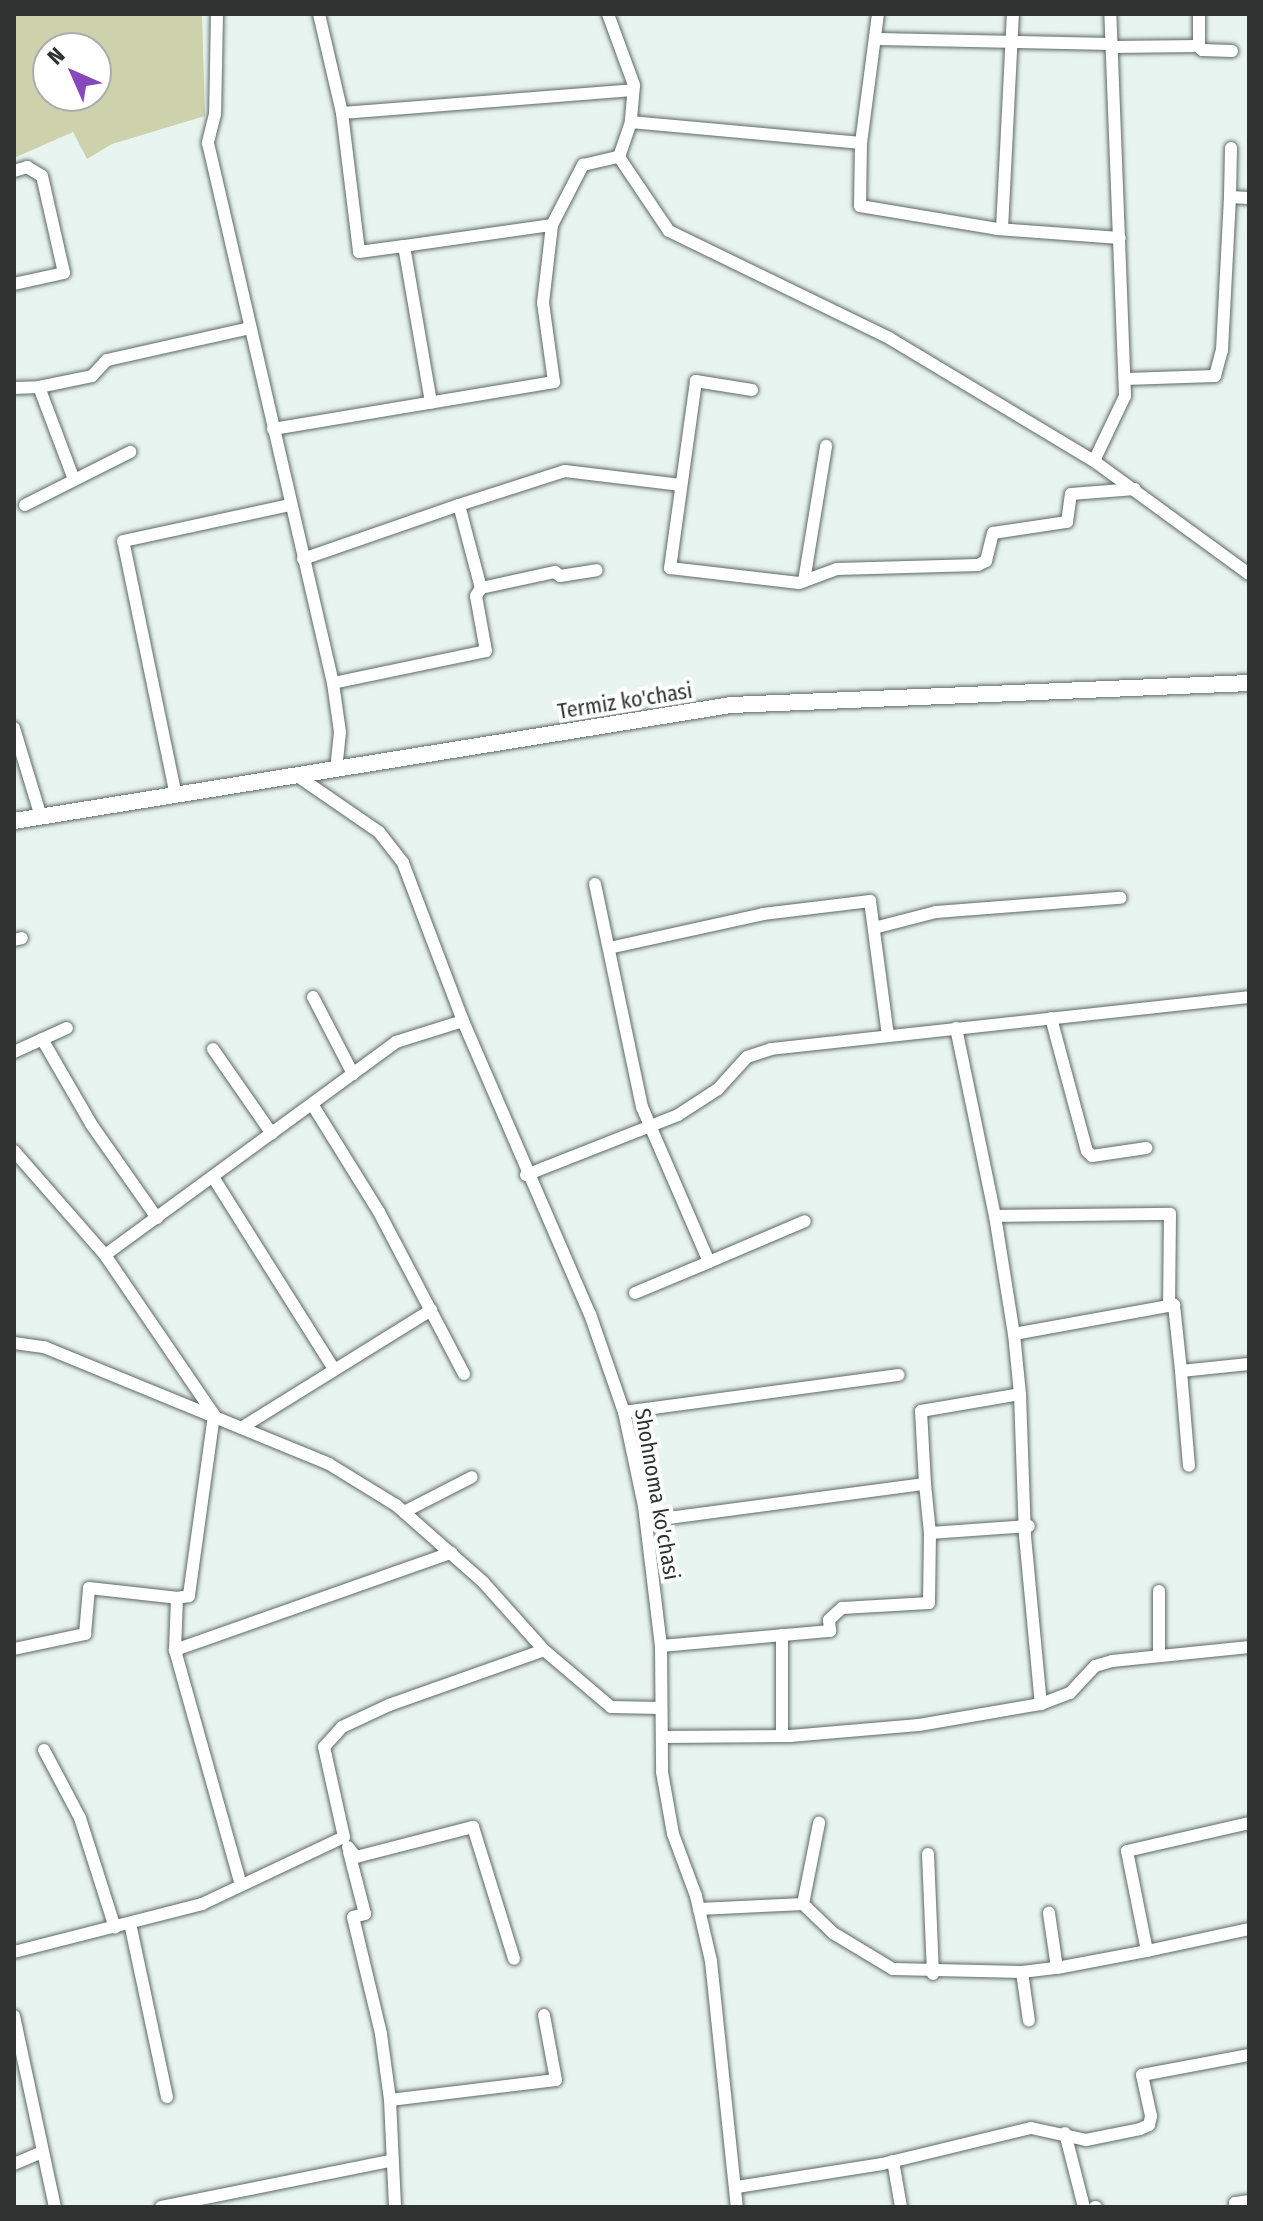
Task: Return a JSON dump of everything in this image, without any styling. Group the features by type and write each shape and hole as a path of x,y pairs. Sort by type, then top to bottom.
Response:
{"main road":[{"name":"Termiz ko'chasi","path":"14,821 731,705 1249,683"}],"street":[{"path":"217,14 215,114 208,143 289,505 333,683 340,732 336,771"},
{"path":"319,14 342,113 359,252 552,225"},
{"path":"608,14 633,90 631,122 619,157"},
{"path":"878,14 878,39 861,143 860,206 1002,229 1120,238"},
{"path":"1002,229 1013,14"},
{"path":"1094,461 1125,396 1110,14"},
{"path":"1199,14 1199,46"},
{"path":"878,39 1199,46 1202,50 1232,51"},
{"path":"342,113 633,90"},
{"path":"631,122 861,143"},
{"path":"1125,379 1215,376 1222,350 1231,148"},
{"path":"273,429 554,382 543,303 552,225 583,165 619,157"},
{"path":"619,157 669,231 889,338 1094,461 1249,574"},
{"path":"14,171 27,167 42,176 64,273 14,284"},
{"path":"1230,197 1249,198"},
{"path":"404,246 431,403"},
{"path":"14,388 39,387 92,376 107,360 250,328"},
{"path":"752,390 696,381 670,568 804,581 837,569 978,565 986,561 993,533 1067,522 1071,494 1135,489"},
{"path":"39,387 73,477"},
{"path":"804,581 826,446"},
{"path":"25,505 73,477 130,452"},
{"path":"303,559 565,471 681,485"},
{"path":"176,796 123,541 289,505"},
{"path":"459,505 481,588"},
{"path":"333,683 486,651 476,596 481,588 555,572 560,576 597,570"},
{"path":"14,728 41,817"},
{"name":"Shohnoma ko'chasi","path":"299,777 379,832 403,863 526,1175 590,1314 624,1412 646,1521 661,1646 662,1772 673,1834 699,1909 711,1961 737,2207"},
{"path":"595,884 633,1073 650,1127 709,1262"},
{"path":"874,928 936,912 1120,898"},
{"path":"609,948 763,914 870,901 888,1036"},
{"path":"313,997 353,1074"},
{"path":"526,1175 650,1127 718,1089 747,1057 771,1049 1249,997"},
{"path":"1051,1018 1087,1151 1092,1156 1146,1148"},
{"path":"105,1255 396,1042 463,1021"},
{"path":"14,1052 67,1028"},
{"path":"956,1028 995,1216 1014,1334 1029,1526 1026,1551 1041,1704"},
{"path":"42,1039 91,1124 157,1218"},
{"path":"213,1049 272,1134"},
{"path":"312,1104 379,1212 464,1374"},
{"path":"14,1151 105,1255 214,1415 189,1596 178,1598 89,1588 85,1634 14,1649"},
{"path":"213,1177 334,1369"},
{"path":"995,1216 1170,1214 1169,1306"},
{"path":"635,1293 805,1221"},
{"path":"1014,1334 1174,1305 1189,1466"},
{"path":"241,1428 431,1310"},
{"path":"14,1343 44,1347 329,1464 404,1512 451,1553 544,1650 611,1707 661,1708"},
{"path":"1181,1371 1249,1364"},
{"path":"624,1412 899,1375"},
{"path":"661,1646 830,1631 829,1620 842,1608 929,1603 930,1533 921,1411 1020,1394"},
{"path":"404,1512 472,1477"},
{"path":"646,1521 925,1484"},
{"path":"930,1533 1029,1526"},
{"path":"175,1650 451,1553"},
{"path":"1159,1591 1159,1656"},
{"path":"178,1598 175,1650 241,1885"},
{"path":"782,1635 782,1736"},
{"path":"662,1737 782,1736 919,1725 1041,1704 1070,1693 1095,1666 1249,1647"},
{"path":"395,2207 390,2161 390,2100 381,2034 353,1917 365,1914 324,1747 330,1736 389,1705 544,1650"},
{"path":"44,1750 80,1818 115,1928"},
{"path":"803,1904 819,1823"},
{"path":"1147,1951 1127,1851 1249,1823"},
{"path":"349,1852 356,1857 473,1827 514,1959"},
{"path":"14,1952 202,1904 344,1837"},
{"path":"928,1854 933,1974"},
{"path":"699,1909 803,1904 833,1933 893,1969 933,1974 1057,1968 1249,1929"},
{"path":"1049,1913 1057,1968"},
{"path":"130,1923 167,2097"},
{"path":"1022,1972 1029,2021"},
{"path":"390,2100 556,2080 544,2015"},
{"path":"14,2016 55,2207"},
{"path":"737,2187 893,2161 1031,2128 1086,2140 1140,2129 1149,2125 1151,2116 1142,2075 1249,2055"},
{"path":"1065,2133 1084,2207"},
{"path":"14,2164 42,2152"},
{"path":"164,2207 390,2161"},
{"path":"893,2161 901,2207"},
{"path":"1236,2207 1235,2203 1249,2201"}],"green space":[{"path":"14,14 202,14 205,116 112,144 87,159 73,132 14,158"}]}
